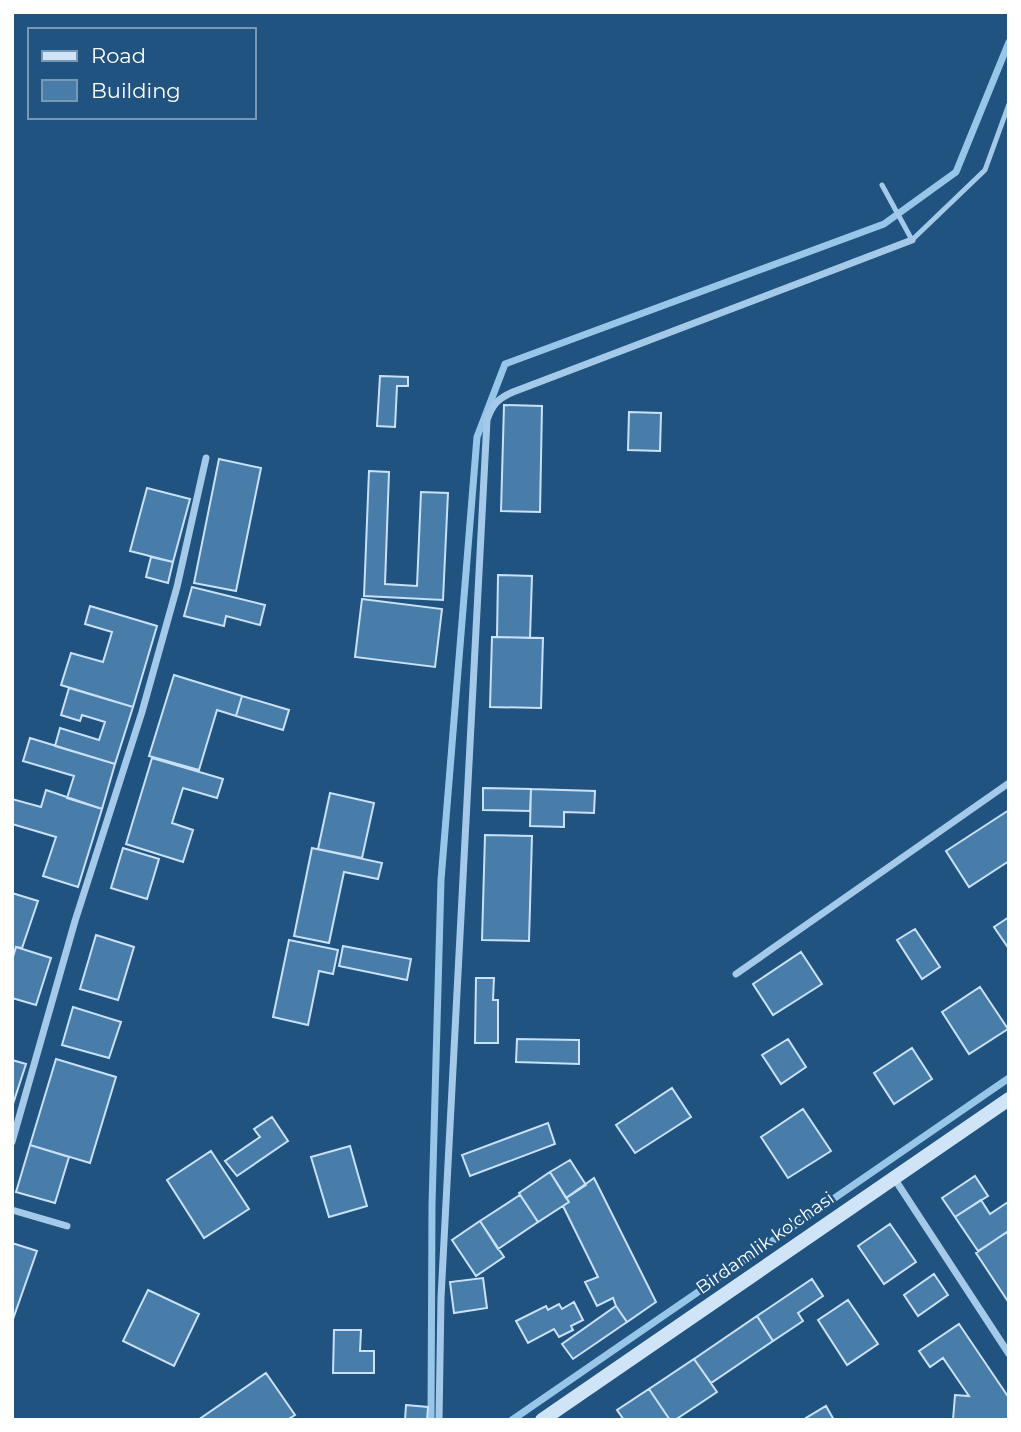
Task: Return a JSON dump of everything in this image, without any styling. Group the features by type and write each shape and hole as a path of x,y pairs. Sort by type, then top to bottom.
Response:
{"street":[{"path":"439,1420 441,1298 461,895 487,420 492,407 500,398 513,392 912,240"},
{"path":"12,1142 75,920 149,687 177,587 206,458"},
{"path":"736,974 1009,783"},
{"name":"Birdamlik ko'chasi","path":"542,1420 1009,1098"},
{"path":"894,1178 1009,1354"},
{"path":"12,1210 67,1226"}],"lane":[{"path":"882,185 912,240 985,170 1009,104"}],"building":[{"path":"380,376 408,377 408,386 397,386 395,427 377,426"},
{"path":"504,405 542,406 540,512 501,511"},
{"path":"629,412 661,413 660,451 628,450"},
{"path":"219,459 261,468 236,591 194,583"},
{"path":"369,471 389,472 385,584 417,586 421,492 448,493 443,600 364,596"},
{"path":"147,488 190,499 173,562 130,551"},
{"path":"151,557 173,562 168,583 146,577"},
{"path":"498,575 532,576 530,638 497,637"},
{"path":"192,587 265,605 260,625 226,616 224,626 184,616"},
{"path":"362,599 442,609 435,667 355,657"},
{"path":"90,606 157,626 133,707 61,685 71,653 103,662 112,632 85,624"},
{"path":"492,637 543,638 541,708 490,707"},
{"path":"174,675 242,696 236,716 217,710 199,770 149,756"},
{"path":"69,688 133,707 115,764 55,746 60,728 99,740 105,722 82,715 80,721 61,715"},
{"path":"242,696 289,710 283,730 236,716"},
{"path":"30,738 115,764 102,809 67,798 74,776 23,761"},
{"path":"152,758 223,779 217,798 183,788 172,823 193,830 183,862 126,844"},
{"path":"483,788 531,789 530,811 483,810"},
{"path":"531,789 595,791 594,813 564,812 564,827 530,826"},
{"path":"46,790 102,809 78,887 43,876 56,837 12,824 12,799 41,807"},
{"path":"330,793 374,803 362,858 318,849"},
{"path":"1009,810 1009,861 969,887 946,851"},
{"path":"485,835 532,836 529,941 482,940"},
{"path":"123,848 159,859 147,899 111,888"},
{"path":"312,848 382,863 378,879 344,872 329,943 294,936"},
{"path":"12,893 38,901 22,948 16,947 12,960"},
{"path":"1009,917 1009,949 994,927"},
{"path":"915,929 940,967 922,979 897,940"},
{"path":"96,935 134,947 118,1000 80,989"},
{"path":"289,940 338,950 333,974 319,971 308,1025 273,1017"},
{"path":"343,946 411,959 407,980 339,966"},
{"path":"16,947 51,958 36,1005 12,998 12,960"},
{"path":"801,952 822,984 773,1015 753,984"},
{"path":"476,978 494,978 493,1000 498,1000 498,1043 475,1043"},
{"path":"980,987 1008,1029 969,1054 942,1012"},
{"path":"73,1007 121,1022 109,1058 62,1045"},
{"path":"517,1039 579,1040 579,1064 516,1062"},
{"path":"788,1039 806,1067 781,1084 762,1055"},
{"path":"912,1048 932,1079 894,1104 874,1073"},
{"path":"56,1059 116,1077 90,1163 30,1145"},
{"path":"12,1060 26,1064 12,1107"},
{"path":"672,1088 691,1117 635,1153 616,1125"},
{"path":"803,1109 831,1151 788,1178 761,1137"},
{"path":"272,1117 288,1141 237,1176 225,1161 260,1137 254,1129"},
{"path":"548,1123 555,1144 470,1176 462,1155"},
{"path":"30,1145 69,1157 55,1203 16,1192"},
{"path":"350,1146 367,1206 329,1217 311,1157"},
{"path":"211,1151 249,1209 204,1238 167,1180"},
{"path":"570,1160 586,1185 566,1198 550,1172"},
{"path":"550,1172 569,1202 538,1222 519,1193"},
{"path":"975,1176 988,1196 955,1217 942,1198"},
{"path":"594,1178 656,1302 627,1322 613,1298 597,1306 585,1282 598,1277 563,1206 569,1202 566,1198"},
{"path":"520,1195 538,1222 498,1249 480,1221"},
{"path":"981,1200 990,1214 1008,1202 1009,1231 978,1251 955,1217"},
{"path":"480,1221 504,1257 476,1276 452,1240"},
{"path":"890,1224 916,1262 884,1284 858,1246"},
{"path":"1007,1232 1009,1235 1009,1303 976,1253"},
{"path":"12,1243 37,1251 12,1322"},
{"path":"934,1274 948,1295 918,1316 904,1295"},
{"path":"483,1278 487,1308 454,1313 450,1282"},
{"path":"812,1279 823,1296 798,1313 803,1321 773,1341 757,1316"},
{"path":"148,1290 199,1314 174,1366 123,1341"},
{"path":"848,1300 878,1344 847,1365 818,1320"},
{"path":"574,1302 583,1320 571,1326 573,1330 559,1337 554,1329 528,1343 516,1321 546,1306 548,1310 559,1304 562,1309"},
{"path":"616,1306 627,1322 573,1359 562,1344"},
{"path":"757,1316 773,1341 711,1383 694,1359"},
{"path":"959,1324 1009,1398 1009,1420 953,1420 955,1395 969,1396 943,1358 930,1367 919,1351"},
{"path":"334,1330 361,1330 360,1351 374,1351 374,1373 333,1373"},
{"path":"694,1359 717,1392 675,1420 670,1420 649,1389"},
{"path":"266,1373 295,1415 287,1420 198,1420"},
{"path":"649,1389 670,1420 624,1420 617,1410"},
{"path":"406,1405 428,1407 427,1420 405,1420"},
{"path":"826,1406 834,1420 807,1420 806,1418"}],"waterway":[{"path":"431,1420 432,1205 441,880 477,437 505,364 884,224 956,172 1009,42"},
{"path":"512,1420 1009,1078"}]}
